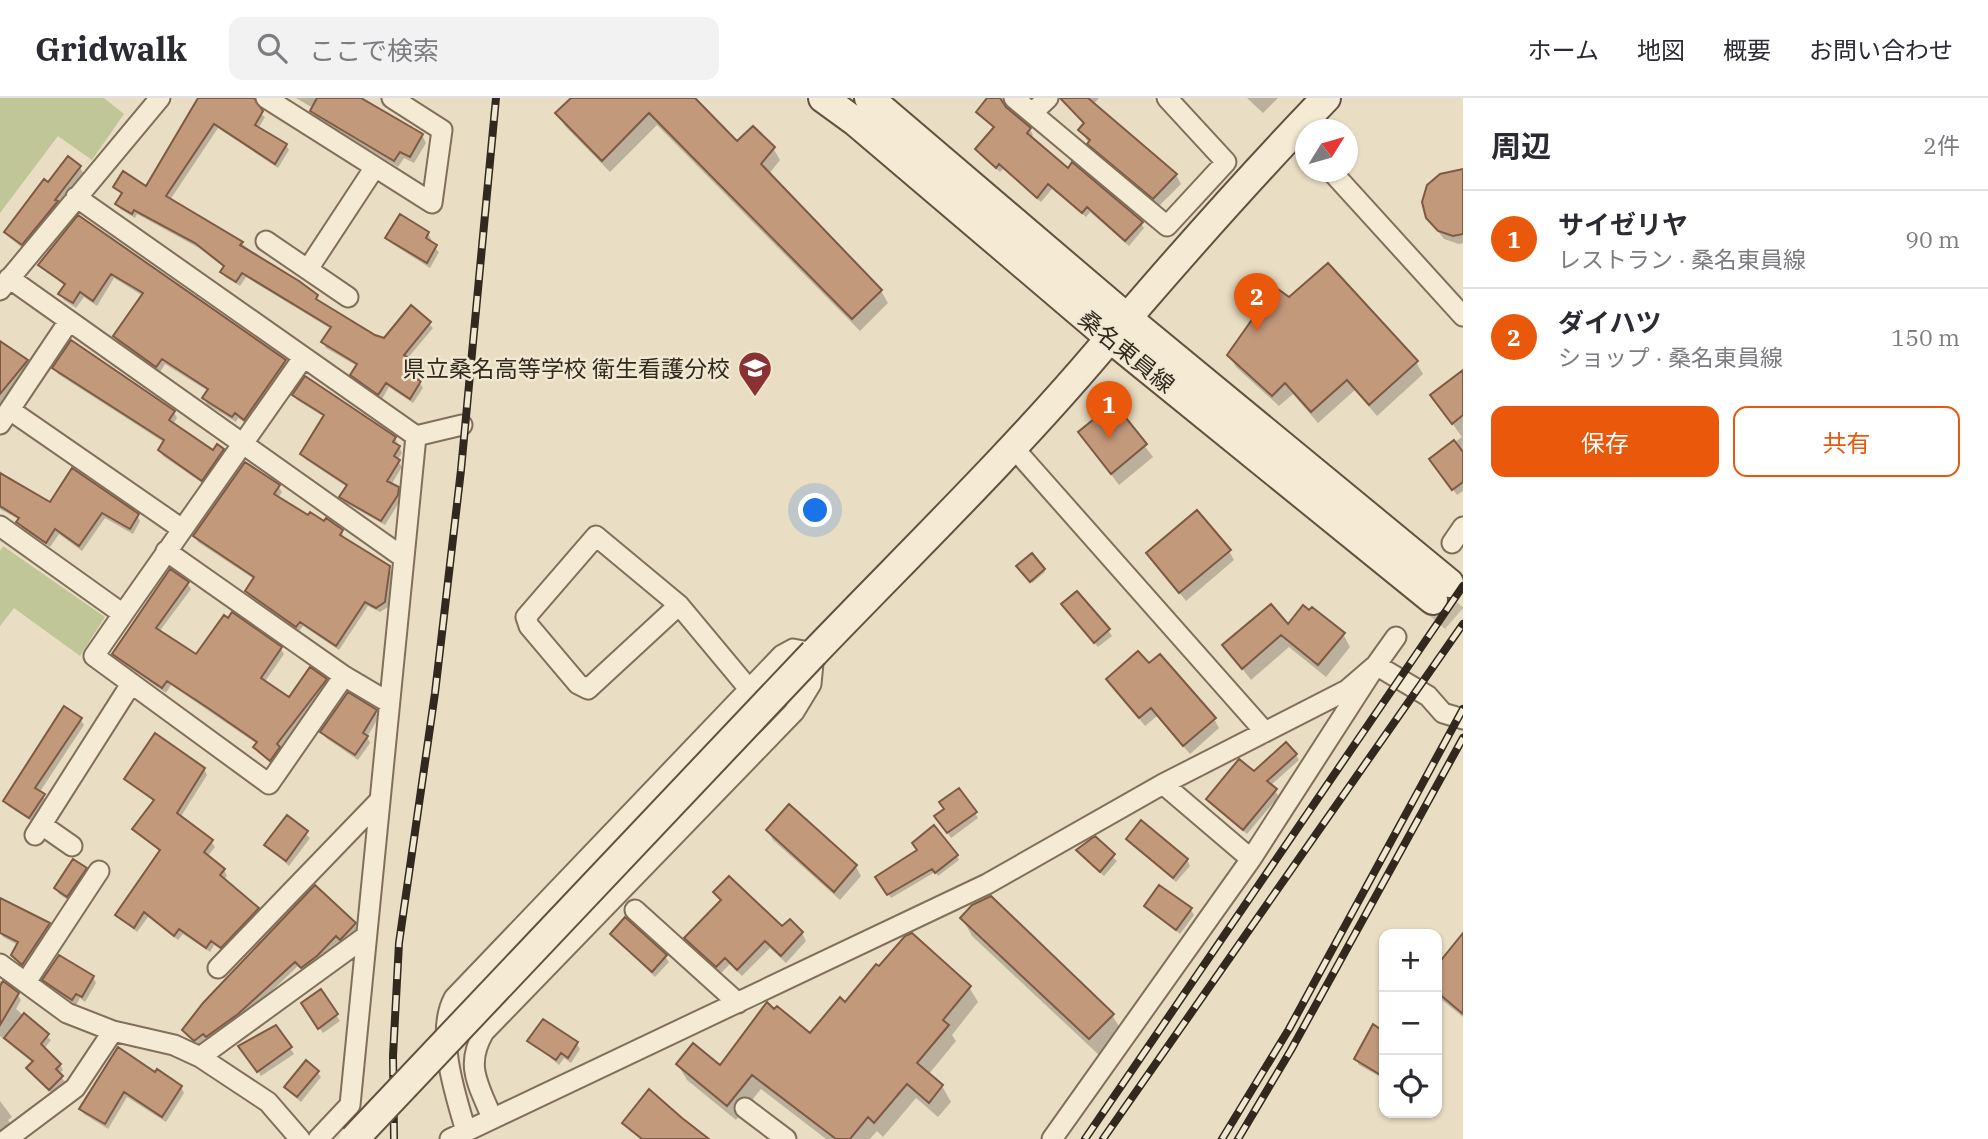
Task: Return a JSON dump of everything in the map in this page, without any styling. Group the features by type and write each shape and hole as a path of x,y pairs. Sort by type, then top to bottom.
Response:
{"street":[{"path":"160,98 4,284 69,321 404,558"},
{"path":"266,98 432,203 442,130 392,98"},
{"name":"桑名東員線","path":"823,98 868,105 1118,328 1441,591"},
{"path":"1014,98 1167,226 1226,162 1167,98"},
{"path":"1032,113 1048,98"},
{"path":"1312,119 1325,98"},
{"path":"354,1139 1012,446 1154,284 1295,142"},
{"path":"308,269 375,167"},
{"path":"1341,182 1463,316"},
{"path":"76,197 416,436 462,425"},
{"path":"265,241 348,297"},
{"path":"69,321 5,417 182,529"},
{"path":"303,358 94,656 269,783 344,676"},
{"path":"318,1139 350,1105 416,436"},
{"path":"1012,446 1265,732"},
{"path":"0,526 123,614"},
{"path":"679,605 588,689 570,674 529,626 526,617 596,536 679,605 749,689"},
{"path":"166,551 344,676 388,702"},
{"path":"1052,1139 1251,859 1396,637"},
{"path":"814,653 793,649 782,655 454,998 448,1009 449,1072 458,1135 987,884 1163,784 1348,690 1376,665"},
{"path":"492,1118 475,1077 474,1049 484,1032 794,712 811,684 814,653"},
{"path":"1376,665 1427,696 1443,713 1463,719"},
{"path":"72,846 38,830 131,684"},
{"path":"1163,784 1251,859"},
{"path":"218,968 380,800"},
{"path":"26,982 99,871"},
{"path":"635,910 738,1003"},
{"path":"200,1057 365,937"},
{"path":"0,964 67,1013 113,1031 174,1045 200,1057 268,1102 300,1139"},
{"path":"7,1139 75,1088 113,1031"},
{"path":"745,1108 786,1139"}],"green space":[{"path":"0,98 104,98 124,114 92,160 58,136 0,213"},
{"path":"3,546 105,617 80,656 14,608 0,626 0,551"}],"building":[{"path":"198,98 254,98 263,111 255,125 287,144 275,164 214,124 166,196 243,242 240,245 318,295 316,299 375,335 384,338 411,305 431,322 404,355 422,367 415,378 421,381 410,399 386,383 378,395 350,375 357,364 321,342 331,327 242,273 236,282 220,272 224,266 195,243 134,210 132,214 115,204 122,193 113,187 123,171 146,186"},
{"path":"317,98 361,98 423,134 410,157 400,152 394,161 310,111"},
{"path":"571,98 695,98 737,141 753,126 775,147 761,164 882,290 852,319 649,113 602,161 555,113"},
{"path":"987,98 1000,98 1006,107 1031,128 1027,133 1068,168 1072,162 1143,222 1125,241 1087,207 1082,213 1048,184 1037,198 999,164 996,168 975,149 994,127 976,112"},
{"path":"1060,98 1088,98 1177,174 1153,199 1087,144 1090,140 1078,130 1084,123"},
{"path":"68,156 81,166 55,200 58,201 22,245 4,232 44,179 48,182"},
{"path":"1463,169 1463,234 1453,236 1438,231 1426,218 1422,202 1427,185 1440,174"},
{"path":"400,214 429,232 426,238 437,245 427,263 385,238"},
{"path":"78,215 286,360 244,420 235,413 232,417 202,398 208,389 162,359 156,367 113,336 143,293 111,274 93,301 80,292 73,303 58,294 65,284 38,265"},
{"path":"1328,263 1418,361 1369,405 1347,380 1311,412 1285,383 1272,396 1227,355 1275,287 1289,297"},
{"path":"71,340 175,411 169,420 213,450 217,444 224,449 202,481 158,450 164,440 52,368"},
{"path":"0,341 28,360 0,394"},
{"path":"1463,370 1463,415 1452,424 1430,395"},
{"path":"305,376 396,437 393,442 400,446 394,456 400,460 387,481 399,487 398,495 381,521 339,497 347,485 300,454 324,415 292,395"},
{"path":"1114,403 1147,444 1111,474 1078,432"},
{"path":"1454,440 1463,452 1463,482 1452,490 1429,459"},
{"path":"245,462 280,485 274,494 308,515 310,512 324,521 326,518 343,530 340,535 390,566 385,602 376,608 365,602 336,646 300,622 296,627 245,591 254,577 193,536"},
{"path":"72,468 139,514 130,529 102,513 79,546 55,529 46,543 16,522 19,518 0,506 0,473 50,502"},
{"path":"1197,510 1231,550 1179,593 1146,553"},
{"path":"1032,553 1045,569 1030,582 1016,566"},
{"path":"170,569 189,582 156,628 196,654 224,615 228,618 232,612 282,647 261,678 289,697 310,667 327,679 277,744 280,747 270,761 253,747 257,742 208,708 167,681 162,688 112,654"},
{"path":"1077,591 1110,629 1094,643 1061,604"},
{"path":"1271,604 1288,624 1303,605 1309,610 1312,607 1345,633 1318,665 1281,635 1242,669 1222,645"},
{"path":"1138,651 1149,663 1160,654 1216,718 1183,746 1151,708 1139,718 1106,679"},
{"path":"348,692 377,710 363,733 368,736 355,755 320,732"},
{"path":"64,706 82,718 35,788 45,794 29,818 3,801"},
{"path":"155,733 205,768 177,813 213,840 204,852 225,869 220,875 259,908 221,948 211,941 206,948 179,929 174,936 144,912 134,928 115,915 160,850 132,829 154,800 124,779"},
{"path":"1286,742 1297,754 1267,781 1277,789 1243,830 1206,799 1239,759 1254,771"},
{"path":"959,788 977,812 947,833 934,816 944,809 939,802"},
{"path":"789,804 857,865 834,892 766,830"},
{"path":"287,815 308,831 286,861 264,845"},
{"path":"1141,820 1188,859 1173,878 1126,839"},
{"path":"934,825 958,855 935,873 932,869 887,895 875,877 917,850 912,843"},
{"path":"1095,836 1115,854 1100,872 1076,850"},
{"path":"73,859 87,868 67,897 54,888"},
{"path":"729,876 782,926 790,919 803,932 781,956 765,941 737,970 725,958 716,967 684,938 721,900 713,892"},
{"path":"315,885 356,923 340,940 336,936 301,968 295,962 238,1014 206,1037 203,1034 194,1041 182,1030 203,1003"},
{"path":"1159,885 1192,908 1176,930 1144,906"},
{"path":"991,896 1114,1014 1089,1039 960,918 972,905"},
{"path":"0,898 50,923 22,965 11,955 18,942 0,933"},
{"path":"625,917 667,955 652,972 610,934"},
{"path":"912,933 971,986 943,1020 949,1025 917,1063 943,1085 929,1103 907,1084 874,1123 868,1117 850,1139 836,1139 752,1075 727,1106 676,1064 693,1043 720,1065 767,1002 774,1009 777,1006 810,1033 840,997 845,1002 876,964 879,966 905,936"},
{"path":"1463,933 1463,1014 1442,996 1442,959"},
{"path":"59,955 94,976 82,997 76,994 72,1000 42,980"},
{"path":"3,981 19,993 0,1025 0,986"},
{"path":"321,989 338,1014 318,1029 301,1003"},
{"path":"24,1013 49,1034 41,1044 61,1064 56,1069 63,1076 49,1090 26,1068 33,1061 4,1038"},
{"path":"543,1019 578,1042 568,1058 561,1053 556,1060 527,1041"},
{"path":"1373,1024 1379,1028 1379,1074 1354,1059"},
{"path":"276,1025 292,1047 257,1072 238,1046"},
{"path":"118,1047 182,1086 162,1117 124,1092 105,1124 79,1109"},
{"path":"306,1060 319,1071 297,1097 284,1087"},
{"path":"649,1089 709,1139 642,1139 622,1123"}],"tunnel":[{"path":"1433,600 1463,626"}],"railway":[{"path":"394,1139 393,1056 399,943 435,693 461,470 496,98"},
{"path":"1085,1139 1463,586"},
{"path":"1103,1139 1463,624"},
{"path":"1222,1139 1289,1029 1463,709"},
{"path":"1238,1139 1291,1050 1463,738"}],"place":[{"name":"ダイハツ","path":"1257,331"},
{"name":"県立桑名高等学校 衛生看護分校","path":"755,398"},
{"name":"サイゼリヤ","path":"1109,439"}]}
